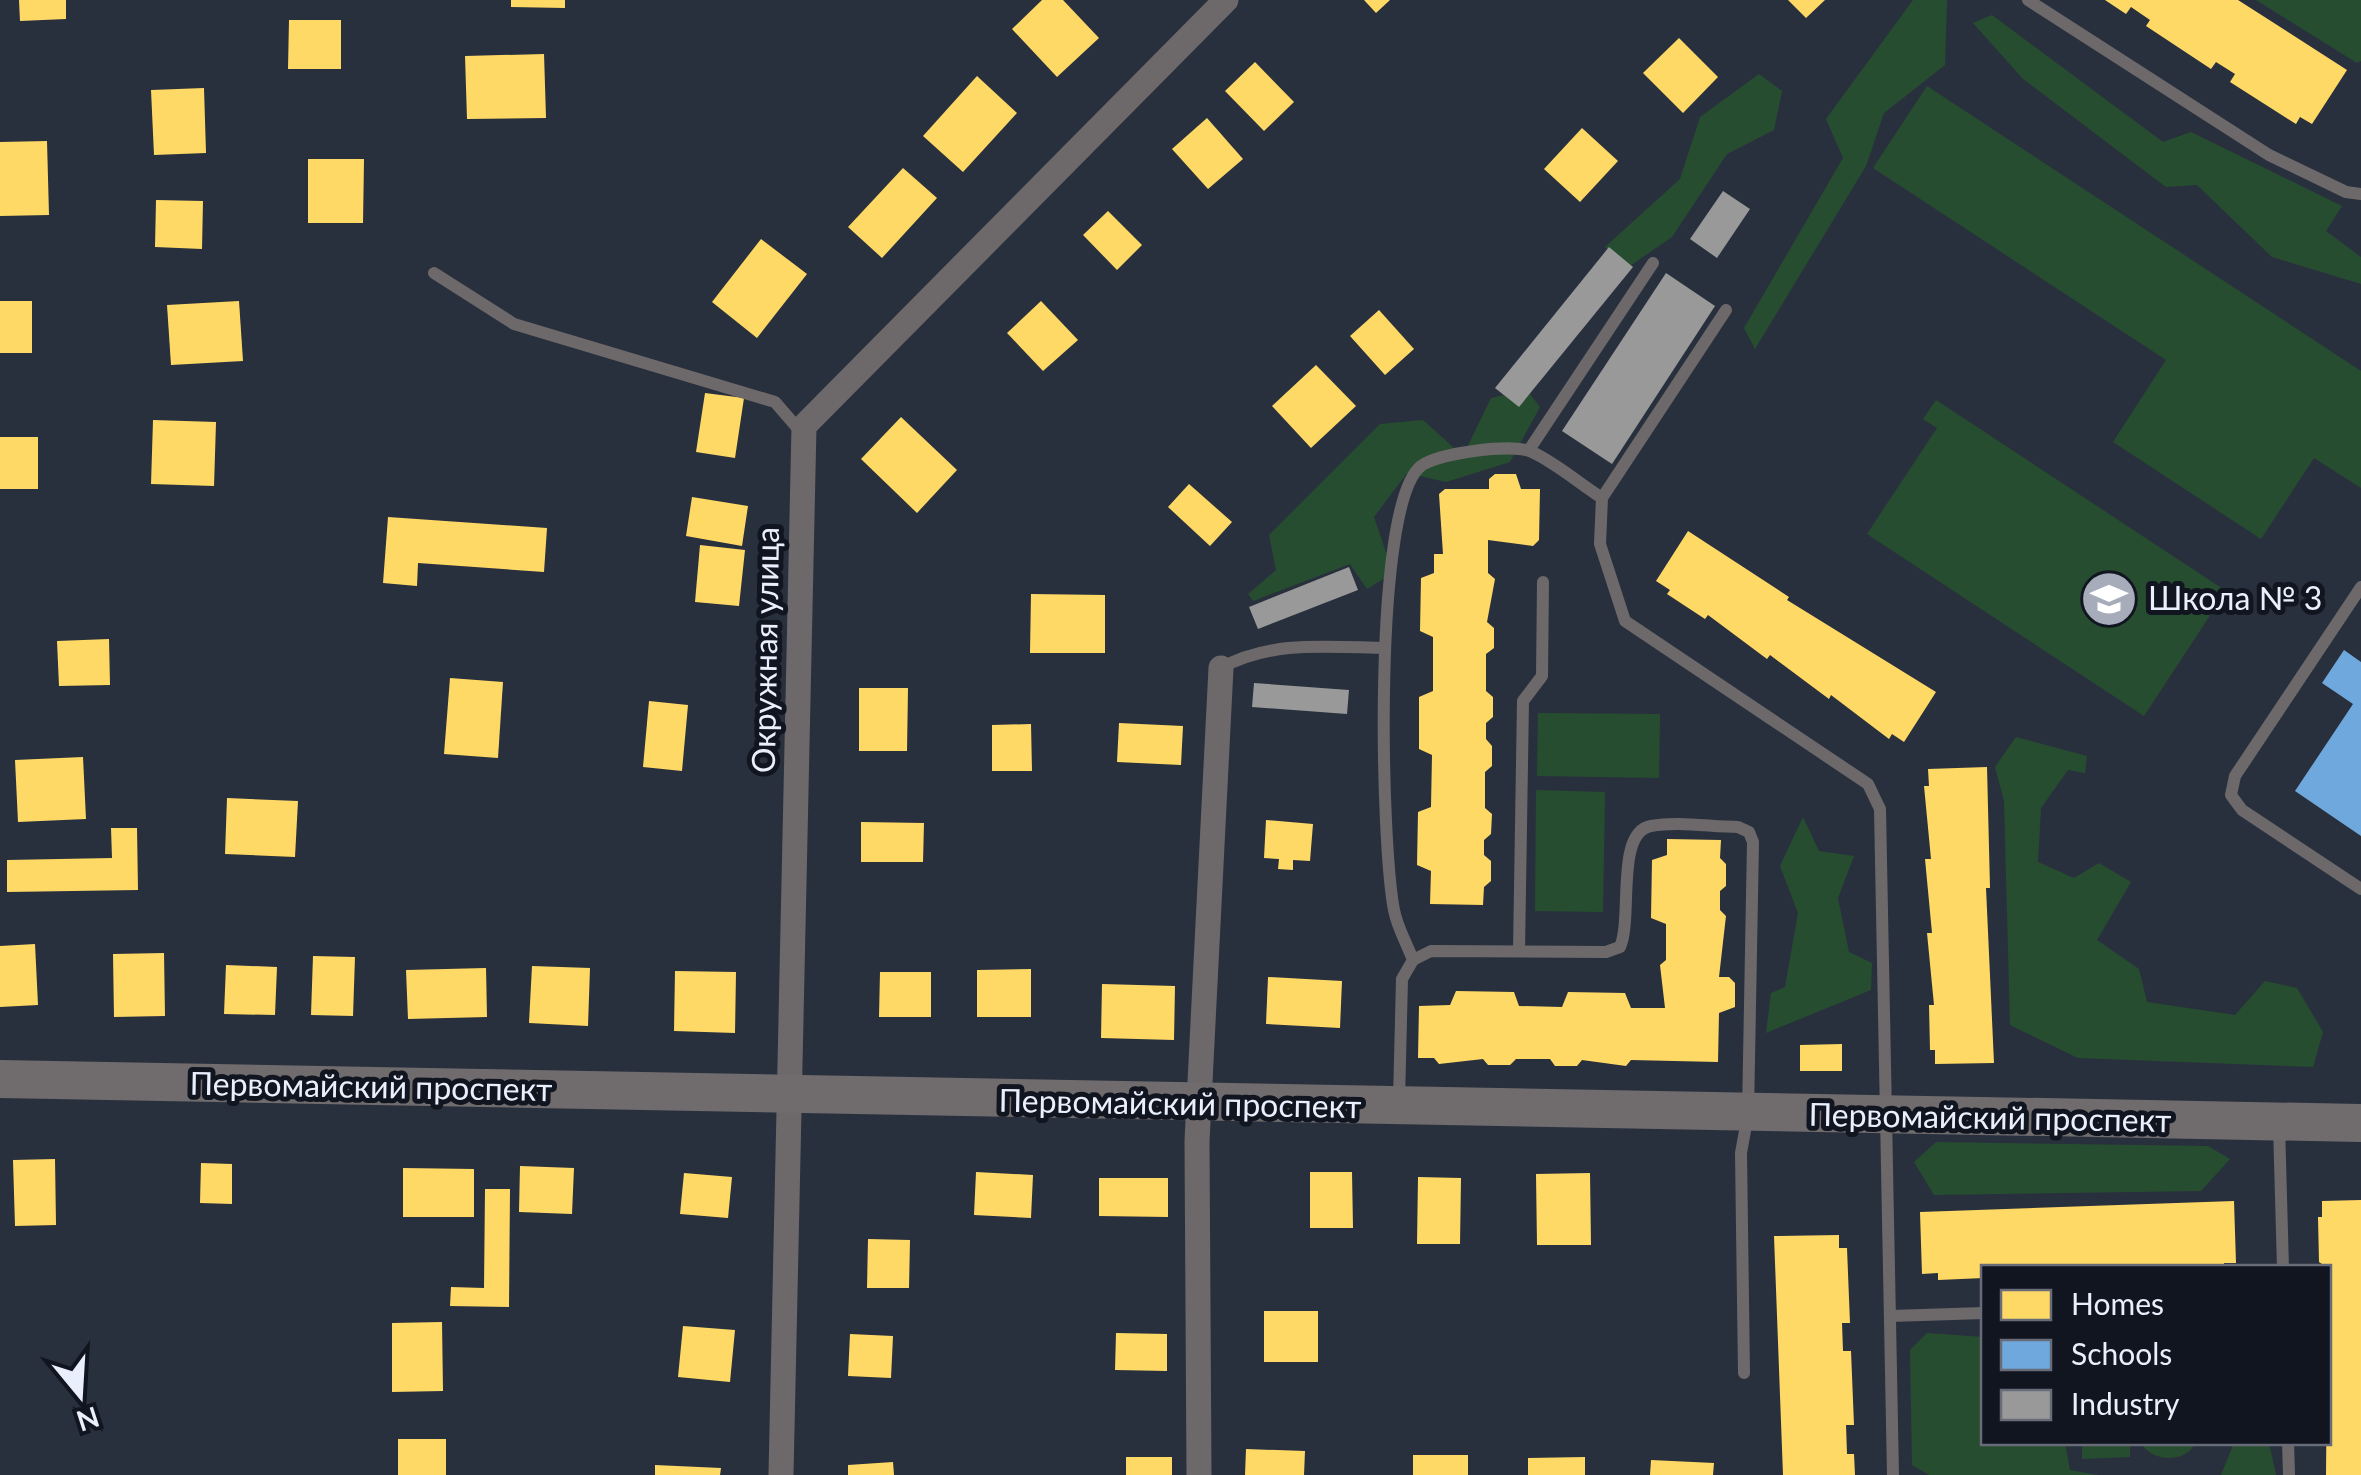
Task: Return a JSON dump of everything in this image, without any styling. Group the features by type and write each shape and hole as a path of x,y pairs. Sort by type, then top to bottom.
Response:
{"street":[{"path":"804,435 804,426 1226,0"},
{"name":"Окружная улица","path":"780,1475 804,435"},
{"path":"1199,1475 1198,1104 1221,668"},
{"name":"Первомайский проспект","path":"0,1079 2361,1124"}],"lane":[{"path":"2028,0 2269,155 2346,192 2361,194"},
{"path":"1529,450 1653,262"},
{"path":"434,274 514,324 775,402 804,435"},
{"path":"1726,310 1602,498 1600,544 1625,621 1868,784 1880,809 1894,1475"},
{"path":"1413,960 1394,912 1384,780 1384,648 1402,492 1419,467 1447,454 1529,450 1602,498"},
{"path":"1519,951 1523,701 1542,676 1543,582"},
{"path":"2361,586 2235,776 2231,795 2242,810 2361,889"},
{"path":"1221,668 1249,652 1303,647 1384,648"},
{"path":"1398,1108 1402,979 1413,960 1432,950 1606,952 1620,947 1627,933 1630,846 1636,832 1649,826 1738,827 1748,832 1753,842 1748,1114 1740,1154 1744,1373"},
{"path":"2278,1123 2283,1265"},
{"path":"1890,1316 1981,1313"},
{"path":"2288,1445 2289,1475"}],"green space":[{"path":"1913,0 1947,0 1945,65 1884,113 1866,166 1755,349 1744,328 1843,158 1826,119"},
{"path":"2256,0 2361,0 2361,61 2357,63"},
{"path":"1992,15 2163,142 2191,132 2342,206 2326,231 2361,257 2361,284 2272,257 2197,185 2166,187 2023,79 1973,23"},
{"path":"1759,74 1782,91 1774,130 1727,154 1672,237 1624,270 1605,247 1680,179 1700,117"},
{"path":"1927,86 2361,371 2361,488 2314,458 2261,539 2113,442 2166,360 1873,168"},
{"path":"1527,390 1540,407 1510,462 1446,482 1407,473 1374,517 1393,573 1367,589 1350,564 1253,601 1248,594 1276,570 1269,535 1380,424 1423,420 1463,456 1491,398"},
{"path":"1936,400 2226,591 2144,716 1867,534 1937,428 1923,419"},
{"path":"1538,713 1660,714 1659,778 1537,776"},
{"path":"2016,737 2087,756 2085,773 2068,770 2041,808 2038,862 2074,878 2099,863 2131,882 2097,940 2139,969 2147,1002 2235,1015 2265,981 2297,988 2323,1032 2313,1067 2078,1058 2010,1025 2004,801 1995,767"},
{"path":"1536,790 1605,792 1603,912 1535,911"},
{"path":"1803,817 1819,851 1854,856 1838,898 1849,952 1872,963 1871,990 1766,1033 1771,993 1785,987 1798,913 1780,866"},
{"path":"1936,1142 2208,1146 2230,1159 2201,1191 1934,1195 1914,1162"},
{"path":"1927,1333 1981,1337 1981,1445 2065,1445 2070,1470 2098,1475 1929,1475 1912,1465 1910,1350"},
{"path":"2082,1445 2130,1445 2130,1457 2082,1459"},
{"path":"2143,1445 2194,1445 2184,1455 2168,1458"},
{"path":"2233,1445 2269,1445 2276,1475 2221,1475"}],"building: Homes":[{"path":"19,0 66,0 66,19 20,21"},
{"path":"511,0 565,0 565,8 511,7"},
{"path":"1042,0 1063,0 1099,38 1057,77 1012,29"},
{"path":"1364,0 1390,0 1376,13"},
{"path":"1788,0 1825,0 1806,18"},
{"path":"2105,0 2238,0 2347,70 2312,124 2300,117 2296,124 2230,82 2235,74 2216,62 2211,69 2146,26 2150,20 2131,7 2126,14"},
{"path":"289,20 341,20 341,69 288,69"},
{"path":"1679,38 1718,77 1683,113 1643,73"},
{"path":"544,54 546,118 467,119 465,56"},
{"path":"1255,62 1294,102 1264,131 1225,91"},
{"path":"977,76 1017,113 963,172 923,136"},
{"path":"204,88 206,153 154,155 151,90"},
{"path":"1207,118 1243,159 1208,189 1172,149"},
{"path":"1582,128 1618,161 1580,202 1544,169"},
{"path":"47,141 49,215 0,216 0,142"},
{"path":"308,159 364,159 363,223 308,223"},
{"path":"903,168 937,198 882,258 848,227"},
{"path":"156,200 203,201 202,249 155,247"},
{"path":"1108,211 1142,245 1117,270 1083,235"},
{"path":"761,239 807,274 757,338 712,302"},
{"path":"0,301 32,301 32,353 0,353"},
{"path":"239,301 243,361 171,365 167,305"},
{"path":"1041,301 1078,340 1043,371 1007,333"},
{"path":"1379,310 1414,349 1385,375 1350,336"},
{"path":"1316,365 1356,406 1311,448 1272,406"},
{"path":"705,393 744,398 735,458 696,452"},
{"path":"901,417 957,470 917,513 861,459"},
{"path":"153,420 216,422 214,486 151,484"},
{"path":"0,437 38,437 38,489 0,489"},
{"path":"1495,474 1516,474 1521,489 1540,489 1539,540 1533,546 1488,540 1488,573 1495,579 1487,622 1494,628 1494,648 1486,654 1486,691 1493,697 1493,717 1486,723 1492,766 1485,772 1485,808 1492,814 1484,855 1491,861 1491,881 1484,887 1483,905 1430,904 1431,871 1417,865 1418,812 1431,807 1432,755 1419,749 1419,697 1433,691 1433,637 1420,631 1421,578 1434,573 1434,554 1443,554 1439,494 1445,489 1489,489 1489,479"},
{"path":"1189,484 1232,522 1210,546 1168,507"},
{"path":"692,497 748,506 742,546 686,536"},
{"path":"388,517 547,528 544,572 418,563 417,586 383,583"},
{"path":"1688,531 1789,597 1787,600 1936,692 1904,742 1892,734 1889,739 1770,655 1767,659 1708,615 1705,619 1667,594 1670,590 1656,581"},
{"path":"700,545 745,550 739,606 695,602"},
{"path":"1031,594 1105,595 1105,653 1030,653"},
{"path":"109,639 110,685 59,686 57,641"},
{"path":"450,678 503,682 498,758 444,754"},
{"path":"859,688 908,688 907,751 859,751"},
{"path":"649,701 688,705 682,771 643,767"},
{"path":"1119,723 1183,726 1181,765 1117,762"},
{"path":"1031,724 1032,771 992,771 992,725"},
{"path":"83,757 86,819 18,822 15,760"},
{"path":"1987,767 1990,888 1986,888 1994,1063 1935,1064 1935,1050 1930,1050 1929,1005 1934,1005 1925,859 1931,859 1924,786 1929,786 1928,769"},
{"path":"227,798 298,801 295,857 225,854"},
{"path":"1266,820 1313,824 1310,861 1293,860 1293,870 1278,869 1279,859 1264,858"},
{"path":"861,822 924,823 923,862 861,862"},
{"path":"111,828 137,828 138,890 7,892 7,860 112,858"},
{"path":"1667,839 1721,840 1726,886 1720,891 1720,910 1726,916 1719,977 1729,977 1735,983 1735,1007 1719,1013 1718,1062 1631,1060 1626,1066 1582,1060 1577,1066 1555,1066 1550,1059 1516,1059 1510,1065 1488,1065 1483,1059 1439,1064 1434,1058 1418,1058 1419,1006 1450,1005 1456,991 1514,992 1519,1006 1562,1007 1568,992 1625,993 1631,1008 1665,1008 1660,965 1666,960 1666,924 1651,918 1652,860 1667,855"},
{"path":"35,944 38,1005 0,1007 0,946"},
{"path":"164,953 165,1016 114,1017 113,954"},
{"path":"313,956 355,957 353,1016 311,1015"},
{"path":"226,965 277,967 275,1015 224,1014"},
{"path":"532,966 590,968 588,1026 529,1023"},
{"path":"486,968 487,1017 408,1019 406,970"},
{"path":"1031,969 1031,1017 977,1017 977,970"},
{"path":"675,971 736,972 735,1033 674,1031"},
{"path":"880,972 931,972 931,1017 879,1017"},
{"path":"1268,977 1342,981 1340,1028 1266,1024"},
{"path":"1102,984 1175,986 1174,1040 1101,1038"},
{"path":"1842,1044 1842,1071 1800,1071 1800,1045"},
{"path":"55,1159 56,1225 15,1226 13,1160"},
{"path":"201,1163 232,1164 232,1204 200,1203"},
{"path":"520,1166 574,1168 572,1214 519,1212"},
{"path":"403,1168 474,1169 474,1217 403,1217"},
{"path":"976,1172 1033,1175 1031,1218 974,1215"},
{"path":"1310,1172 1352,1172 1353,1228 1310,1228"},
{"path":"684,1173 732,1177 728,1218 680,1214"},
{"path":"1590,1173 1591,1245 1537,1245 1536,1174"},
{"path":"1418,1177 1461,1178 1460,1244 1417,1244"},
{"path":"1099,1178 1168,1178 1168,1217 1099,1216"},
{"path":"485,1189 510,1189 509,1307 450,1306 451,1287 484,1288"},
{"path":"2361,1200 2361,1475 2326,1475 2326,1445 2331,1445 2331,1265 2319,1262 2318,1217 2322,1217 2322,1201"},
{"path":"2234,1201 2236,1263 1981,1265 1981,1278 1938,1280 1938,1273 1922,1274 1920,1212"},
{"path":"1839,1235 1839,1248 1847,1248 1850,1323 1842,1323 1843,1351 1851,1351 1854,1425 1846,1425 1847,1454 1854,1454 1855,1475 1783,1475 1774,1236"},
{"path":"868,1239 910,1240 909,1288 867,1288"},
{"path":"1264,1311 1318,1311 1318,1362 1264,1362"},
{"path":"442,1322 443,1391 392,1392 392,1323"},
{"path":"683,1326 735,1330 730,1382 678,1377"},
{"path":"1116,1333 1167,1334 1167,1371 1115,1370"},
{"path":"850,1334 893,1336 891,1378 848,1376"},
{"path":"398,1439 446,1439 446,1475 398,1475"},
{"path":"1246,1449 1305,1451 1304,1475 1245,1475"},
{"path":"1413,1455 1468,1455 1468,1475 1413,1475"},
{"path":"1126,1457 1172,1457 1172,1475 1126,1475"},
{"path":"1585,1457 1585,1475 1528,1475 1528,1458"},
{"path":"1651,1460 1714,1463 1713,1475 1650,1475"},
{"path":"893,1462 894,1475 848,1475 848,1465"},
{"path":"655,1465 721,1468 720,1475 655,1475"}],"building: Schools":[{"path":"2344,650 2361,662 2361,836 2295,791 2353,704 2322,683"}],"building: Industry":[{"path":"1723,191 1750,209 1717,258 1690,239"},
{"path":"1609,247 1633,267 1519,407 1495,388"},
{"path":"1666,273 1715,306 1612,464 1562,431"},
{"path":"1349,567 1358,590 1258,629 1249,607"},
{"path":"1254,683 1349,690 1347,714 1252,707"}],"place":[{"name":"Школа № 3","path":"2109,599"}]}
